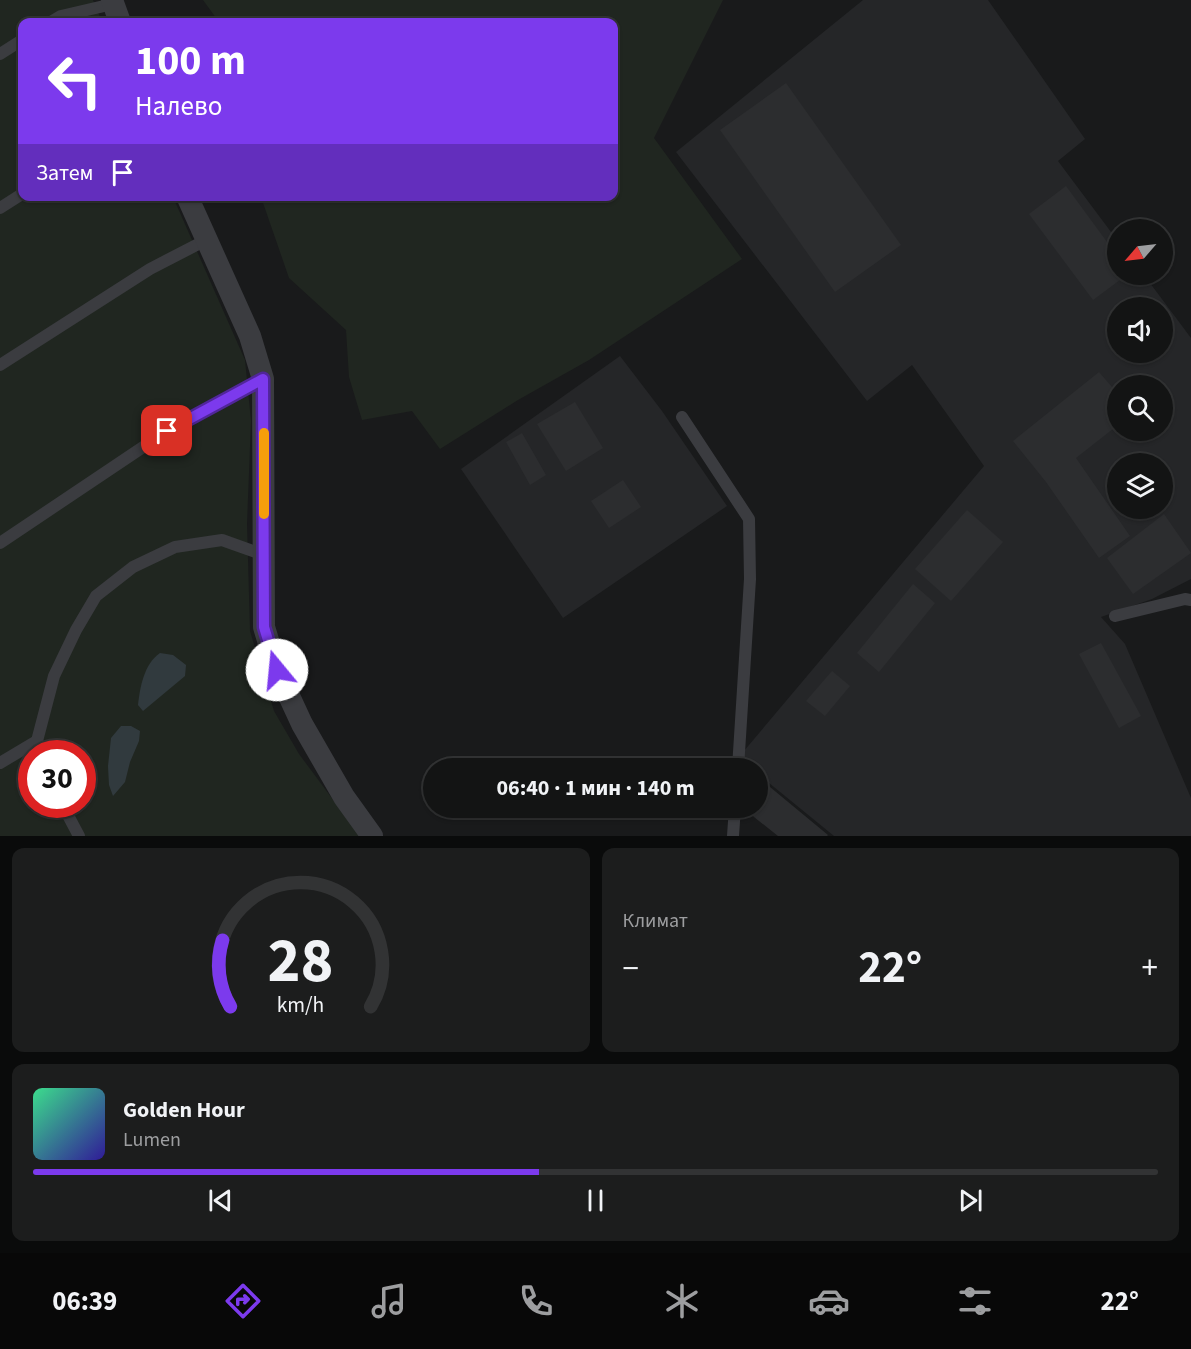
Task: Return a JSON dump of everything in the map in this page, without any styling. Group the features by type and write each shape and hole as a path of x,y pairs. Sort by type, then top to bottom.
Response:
{"street":[{"path":"189,201 250,336 263,379 264,627 277,670 302,724 344,797 372,836"}],"lane":[{"path":"58,18 115,9"},
{"path":"0,54 18,43"},
{"path":"0,208 18,197"},
{"path":"0,365 150,269 206,240"},
{"path":"0,543 167,431 263,379"},
{"path":"682,417 749,519 750,579 739,758"},
{"path":"38,740 54,676 76,630 96,596 133,567 175,548 222,540 264,555"},
{"path":"1115,616 1185,599 1191,600"},
{"path":"0,763 18,753"},
{"path":"69,818 79,836"},
{"path":"733,836 734,818"}],"shaded area":[{"path":"0,0 93,0 100,18 18,18 18,201 175,201 245,360 251,421 247,524 250,631 274,711 299,754 360,836 0,836"},
{"path":"203,0 723,0 654,138 742,259 589,360 518,400 440,449 412,411 362,420 349,377 346,330 289,278 262,201 618,201 618,18 216,18"},
{"path":"863,0 988,0 1085,139 1058,161 1107,227 1107,285 1151,285 1160,297 1107,297 1107,363 1173,363 1173,314 1191,338 1191,579 1152,599 1101,617 1125,644 1191,798 1191,836 834,836 768,782 768,758 738,758 984,466 912,365 867,401 676,152"},
{"path":"620,356 662,411 727,506 563,618 461,469"},
{"path":"160,653 173,655 186,665 185,676 143,711 138,705 142,684 150,663"},
{"path":"121,726 131,726 140,731 139,741 125,782 113,796 109,785 108,766 111,738"}],"building":[{"path":"786,83 901,245 835,292 720,130"},
{"path":"1066,186 1107,242 1107,285 1113,285 1093,300 1029,214"},
{"path":"1099,372 1107,381 1107,434 1076,458 1107,503 1107,519 1118,519 1130,536 1099,558 1046,482 1013,441"},
{"path":"575,402 603,448 566,471 537,424"},
{"path":"522,433 546,475 530,485 506,442"},
{"path":"623,480 641,507 609,528 591,501"},
{"path":"967,510 1003,542 951,601 915,569"},
{"path":"1158,519 1167,519 1191,553 1133,594 1107,558"},
{"path":"913,584 935,603 879,672 857,653"},
{"path":"1101,643 1141,716 1119,728 1079,654"},
{"path":"832,671 850,686 825,716 806,701"},
{"path":"770,787 828,835 778,836 755,818 768,818 768,790"}],"slow traffic":[{"path":"264,433 264,514"}],"route":[{"path":"167,431 263,379 264,627 277,670"}]}
